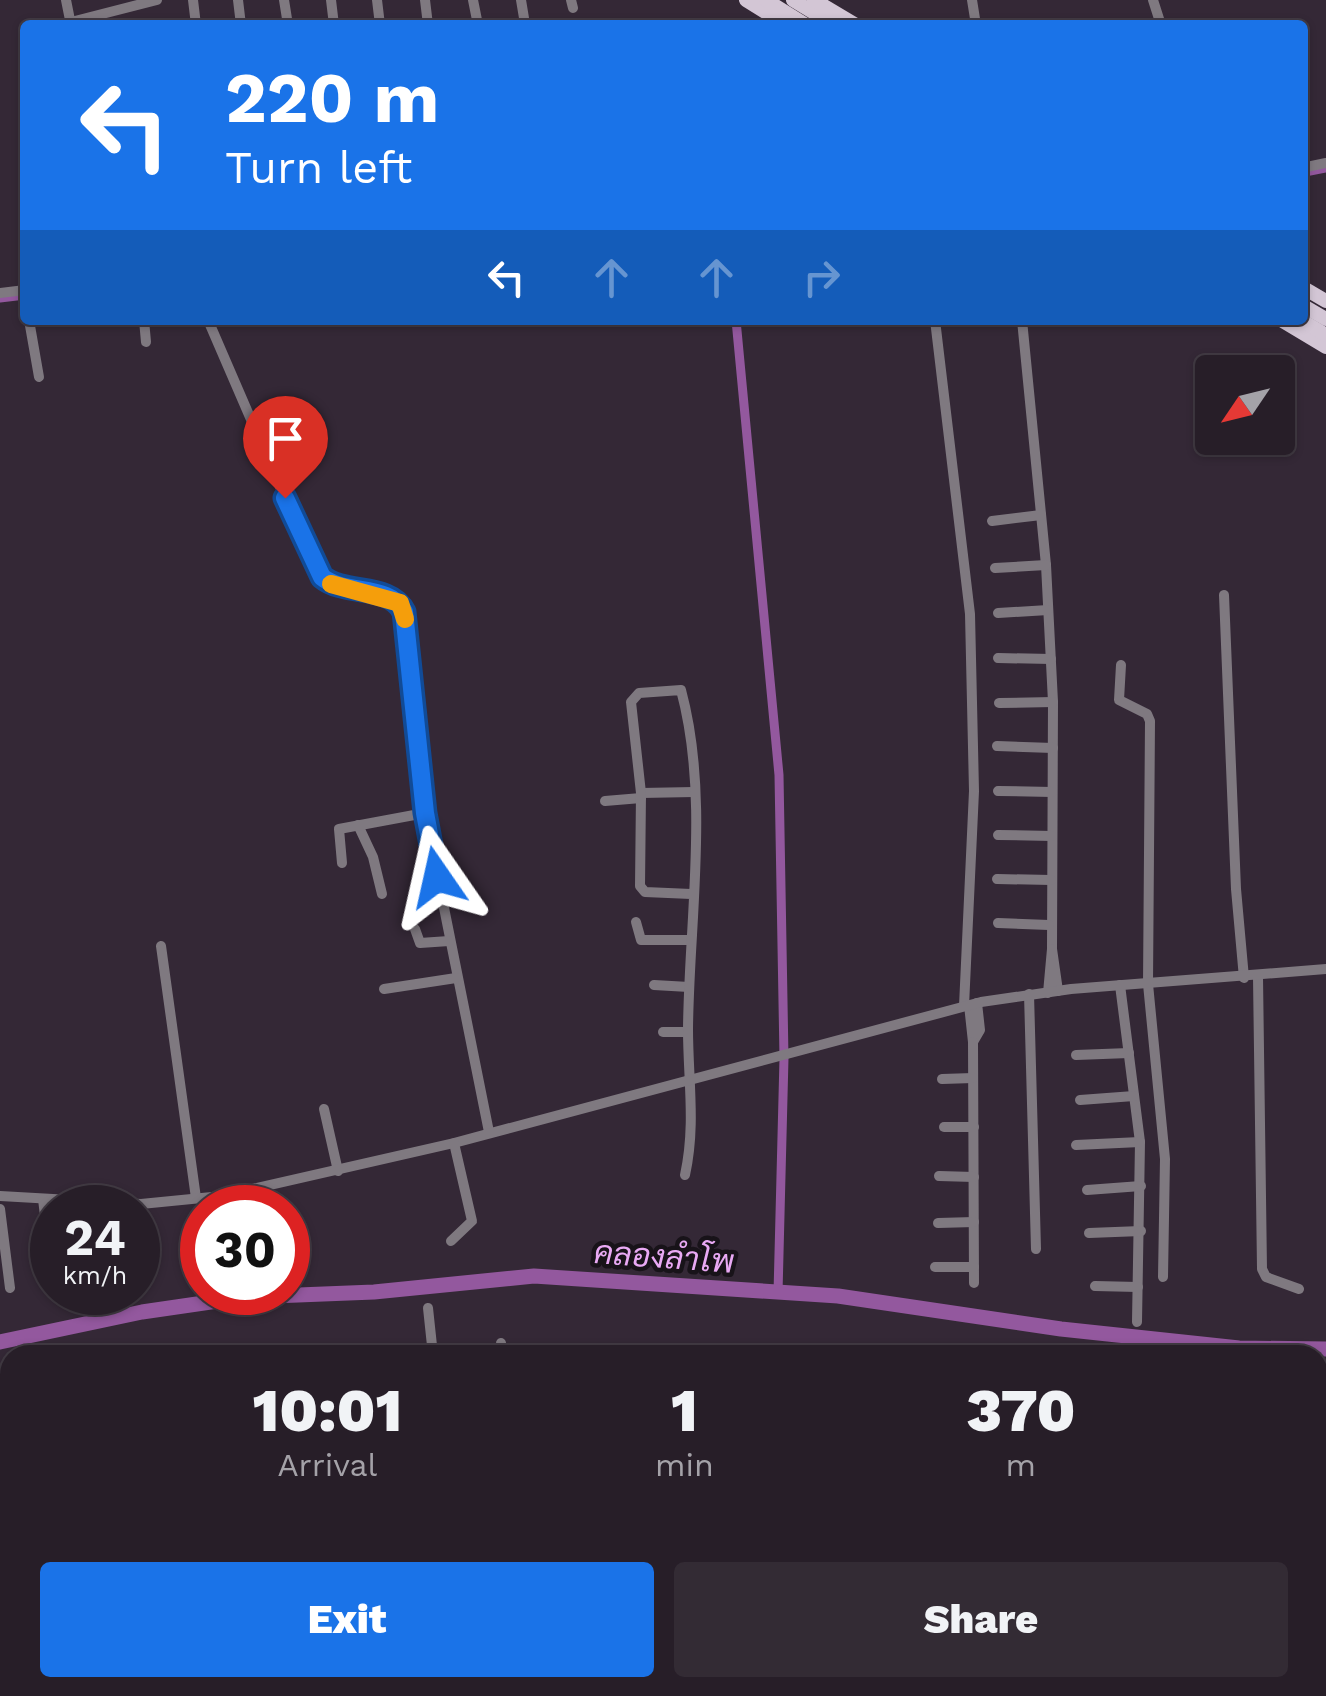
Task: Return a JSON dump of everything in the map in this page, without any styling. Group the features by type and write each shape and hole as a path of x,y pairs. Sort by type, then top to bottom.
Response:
{"main road":[{"path":"746,0 778,20"},
{"path":"766,0 798,20"},
{"path":"792,0 826,20"},
{"path":"814,0 848,20"},
{"path":"1289,325 1326,347"}],"street":[{"path":"84,20 157,0"},
{"path":"522,0 524,18"},
{"path":"118,12 119,20"},
{"path":"29,325 39,376"},
{"path":"144,325 146,342"},
{"path":"210,325 316,570 332,585 390,597 404,612 425,813 489,1132"},
{"path":"936,325 970,614 974,791 970,1004 980,1030 973,1042 974,1283"},
{"path":"1022,325 1046,565 1053,702 1049,925 1053,992"},
{"path":"992,521 1041,515"},
{"path":"995,568 1046,565"},
{"path":"1224,595 1236,889 1244,978"},
{"path":"998,612 1048,610"},
{"path":"998,658 1051,659"},
{"path":"1121,665 1119,700 1146,714 1150,721 1148,984 1164,1159 1162,1278"},
{"path":"685,1175 694,1130 688,1032 692,894 694,792 683,696 678,687 639,693 631,702 641,795 642,890 692,894"},
{"path":"999,703 1053,702"},
{"path":"997,746 1053,748"},
{"path":"998,791 1052,792"},
{"path":"605,801 694,792"},
{"path":"342,863 339,829 425,813"},
{"path":"358,825 373,857 382,894"},
{"path":"998,835 1052,836"},
{"path":"997,879 1051,880"},
{"path":"636,922 640,940 690,940"},
{"path":"998,923 1049,925"},
{"path":"415,929 420,943 450,942"},
{"path":"160,946 194,1185"},
{"path":"264,1185 454,1143 970,1004 1029,994 1326,969"},
{"path":"1258,976 1262,1268 1266,1277 1299,1289"},
{"path":"384,989 456,978"},
{"path":"654,985 689,986"},
{"path":"1120,986 1140,1142 1142,1231 1137,1322"},
{"path":"1029,994 1036,1249"},
{"path":"663,1032 688,1032"},
{"path":"1076,1055 1129,1053"},
{"path":"942,1079 974,1078"},
{"path":"1080,1100 1134,1096"},
{"path":"324,1108 338,1171"},
{"path":"944,1127 974,1127"},
{"path":"1076,1145 1140,1142"},
{"path":"451,1241 472,1222 454,1143"},
{"path":"939,1176 974,1177"},
{"path":"1087,1190 1142,1186"},
{"path":"0,1196 30,1198"},
{"path":"0,1208 10,1288"},
{"path":"938,1223 974,1222"},
{"path":"1089,1233 1142,1231"},
{"path":"935,1267 974,1267"},
{"path":"1096,1286 1138,1287"},
{"path":"428,1308 432,1345"}],"waterway":[{"path":"1308,171 1326,168"},
{"path":"0,298 20,296"},
{"path":"736,325 779,775 784,1058 778,1293"},
{"name":"คลองลำโพ","path":"0,1342 142,1312 245,1297 374,1292 534,1276 838,1296 1061,1329 1211,1345"}],"slow traffic":[{"path":"331,584 390,597 400,603 405,619"}],"route":[{"path":"285,498 322,577 332,585 390,597 400,603 404,612 425,813 437,877"}]}
